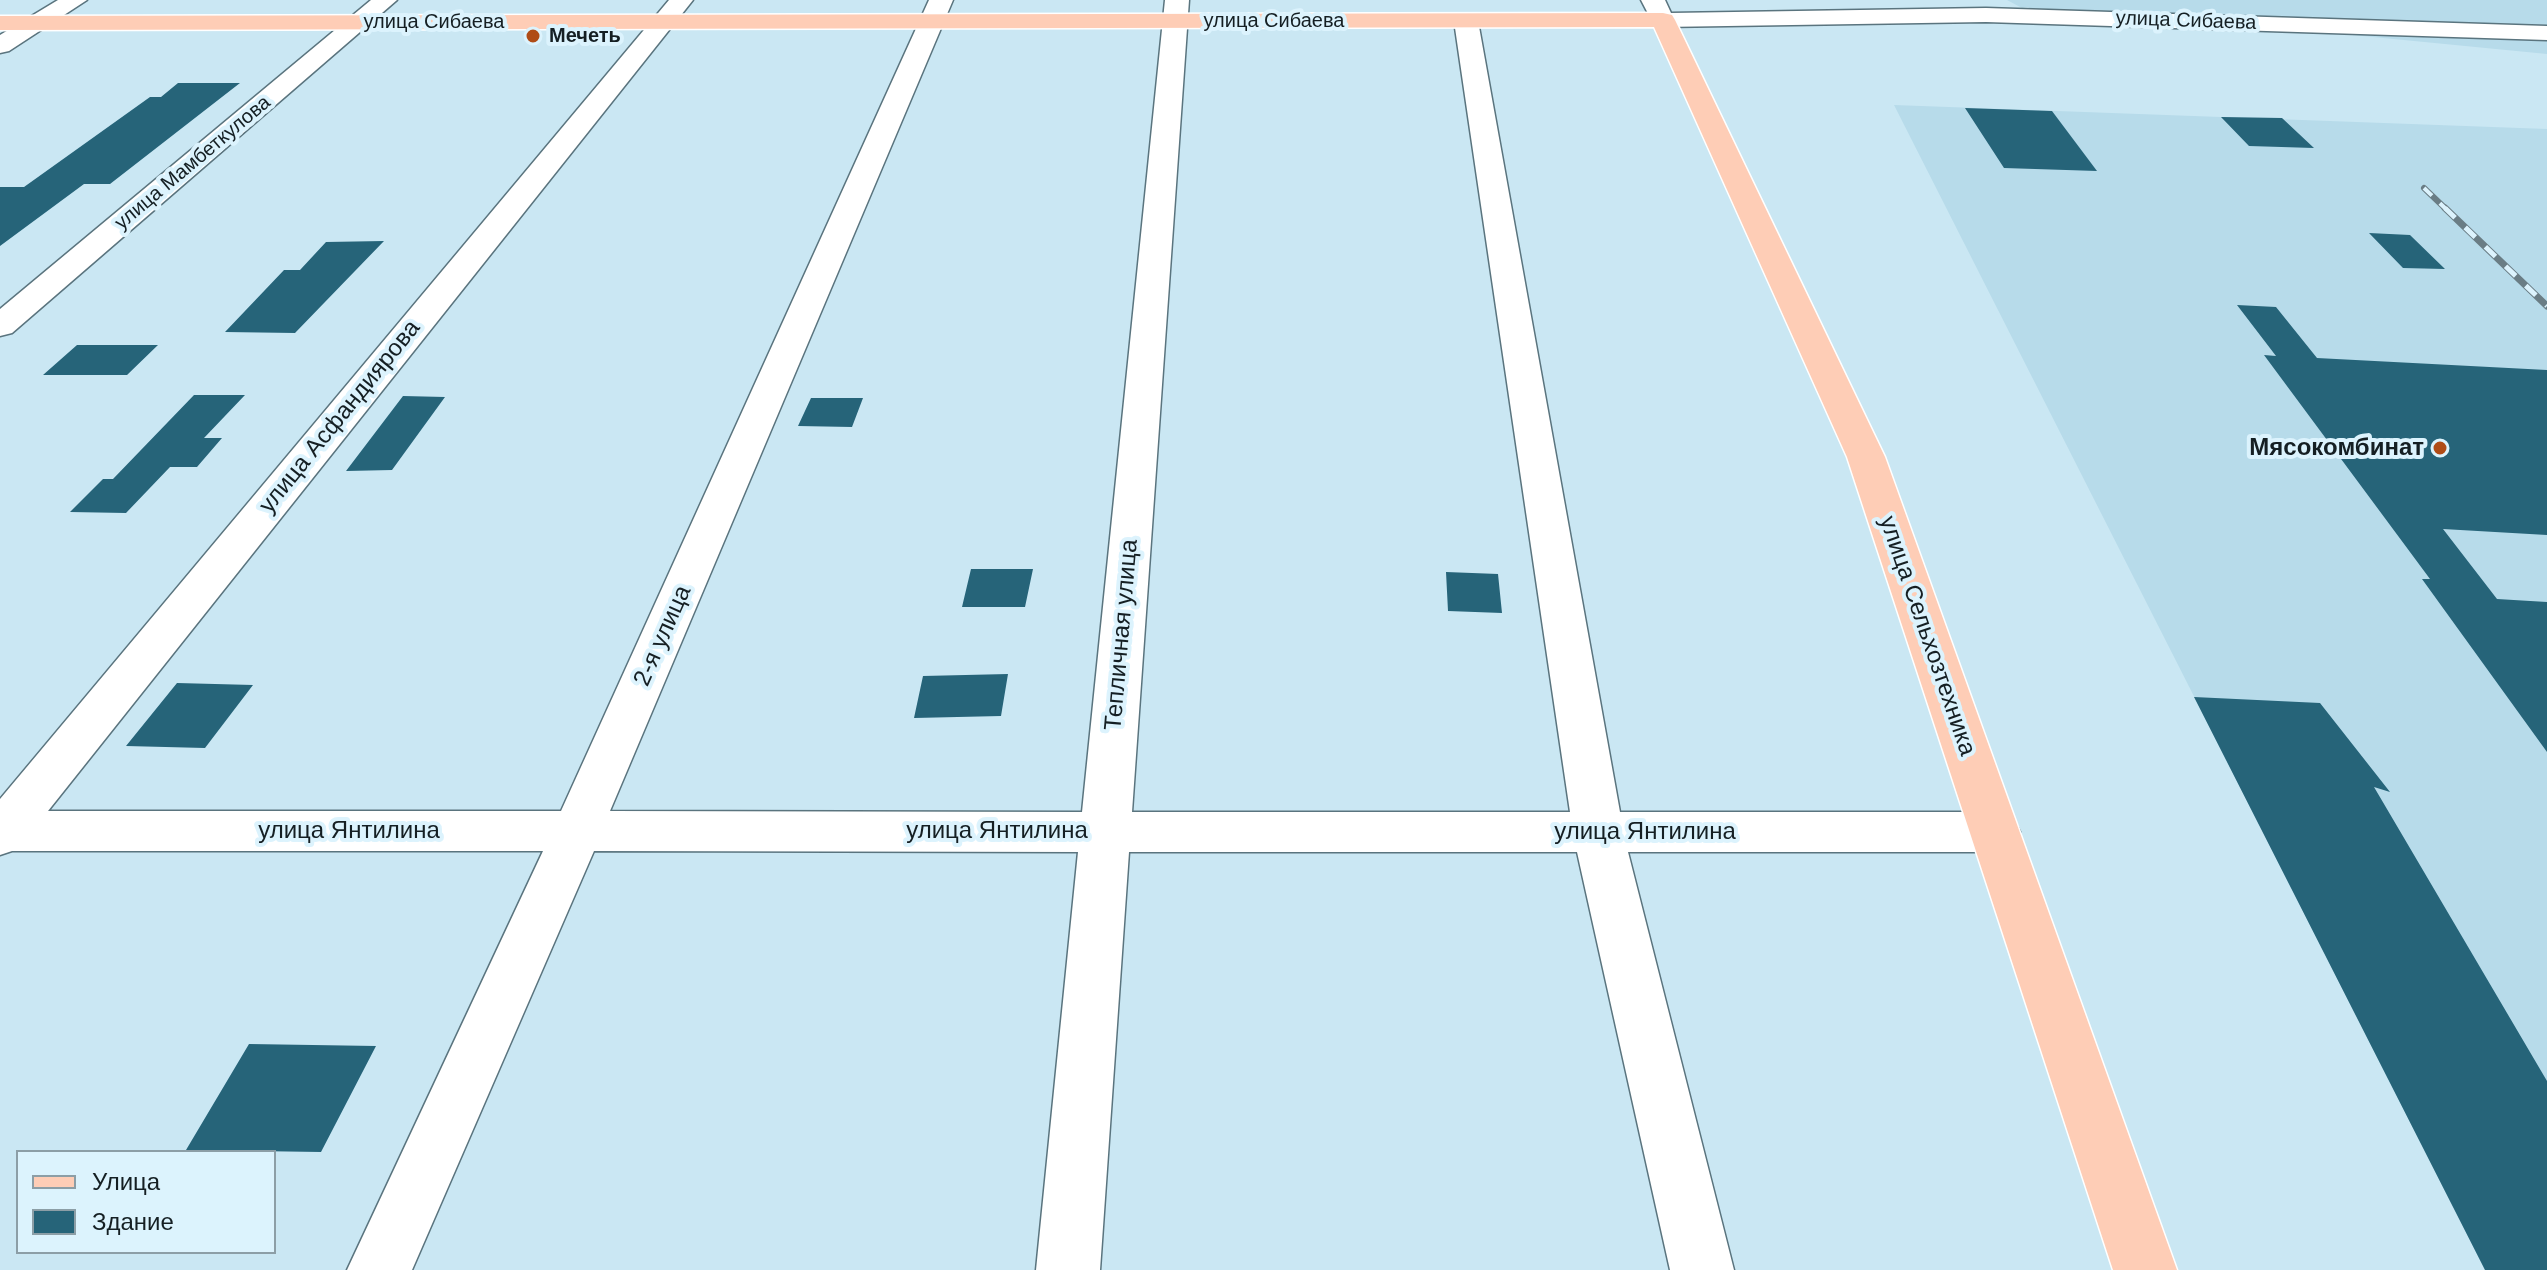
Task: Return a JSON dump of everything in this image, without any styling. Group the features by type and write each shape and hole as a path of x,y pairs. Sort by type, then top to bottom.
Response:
{"main road":[{"name":"улица Сибаева","path":"0,23 360,22 672,11 936,10 1176,10 1466,21 1658,10"},
{"name":"улица Сельхозтехника","path":"1658,10 1866,457 2145,1270"}],"street":[{"path":"0,46 75,0"},
{"name":"улица Мамбеткулова","path":"0,326 385,0"},
{"path":"1825,16 1907,0"},
{"name":"2-я улица","path":"379,1270 577,831 936,10"},
{"name":"Тепличная улица","path":"1068,1270 1176,10"},
{"name":"улица Сибаева","path":"1658,10 1825,16 1986,15 2547,33"},
{"name":"улица Асфандиярова","path":"1,832 672,11"},
{"path":"1466,21 1598,832 1702,1270"},
{"name":"улица Янтилина","path":"1,832 1995,832"}],"shaded area":[{"path":"2007,0 2547,0 2547,54 2322,32 2051,25 2028,7 2022,8"},
{"path":"1894,105 2547,129 2547,1270 2485,1270"}],"building":[{"path":"178,83 240,83 110,184 84,184 0,246 0,187 24,187 150,97 161,97"},
{"path":"1965,108 2052,111 2097,171 2004,168"},
{"path":"2221,117 2282,118 2314,148 2249,146"},
{"path":"2369,233 2410,235 2445,269 2403,268"},
{"path":"384,241 295,333 225,332 284,270 300,270 326,242"},
{"name":"Мясокомбинат","path":"2237,305 2276,307 2317,358 2547,370 2547,535 2443,529 2497,599 2547,602 2547,752 2422,579 2430,579 2264,355 2276,356"},
{"path":"77,345 158,345 127,375 43,375"},
{"path":"194,395 245,395 204,438 222,438 197,467 170,467 126,513 70,512 103,479 113,479"},
{"path":"403,396 445,397 392,470 346,471"},
{"path":"811,398 863,398 852,427 798,426"},
{"path":"971,569 1033,569 1025,607 962,607"},
{"path":"1446,572 1498,574 1502,613 1448,611"},
{"path":"1008,674 1001,716 914,718 923,676"},
{"path":"177,683 253,685 205,748 126,746"},
{"path":"2194,697 2320,703 2390,792 2374,787 2547,1081 2547,1270 2485,1270"},
{"path":"249,1044 376,1046 321,1152 186,1150"}],"railway":[{"path":"2424,188 2447,210"},
{"path":"2445,208 2547,306"}],"place":[{"name":"Мечеть","path":"533,36"},
{"name":"Мясокомбинат","path":"2440,448"}]}
